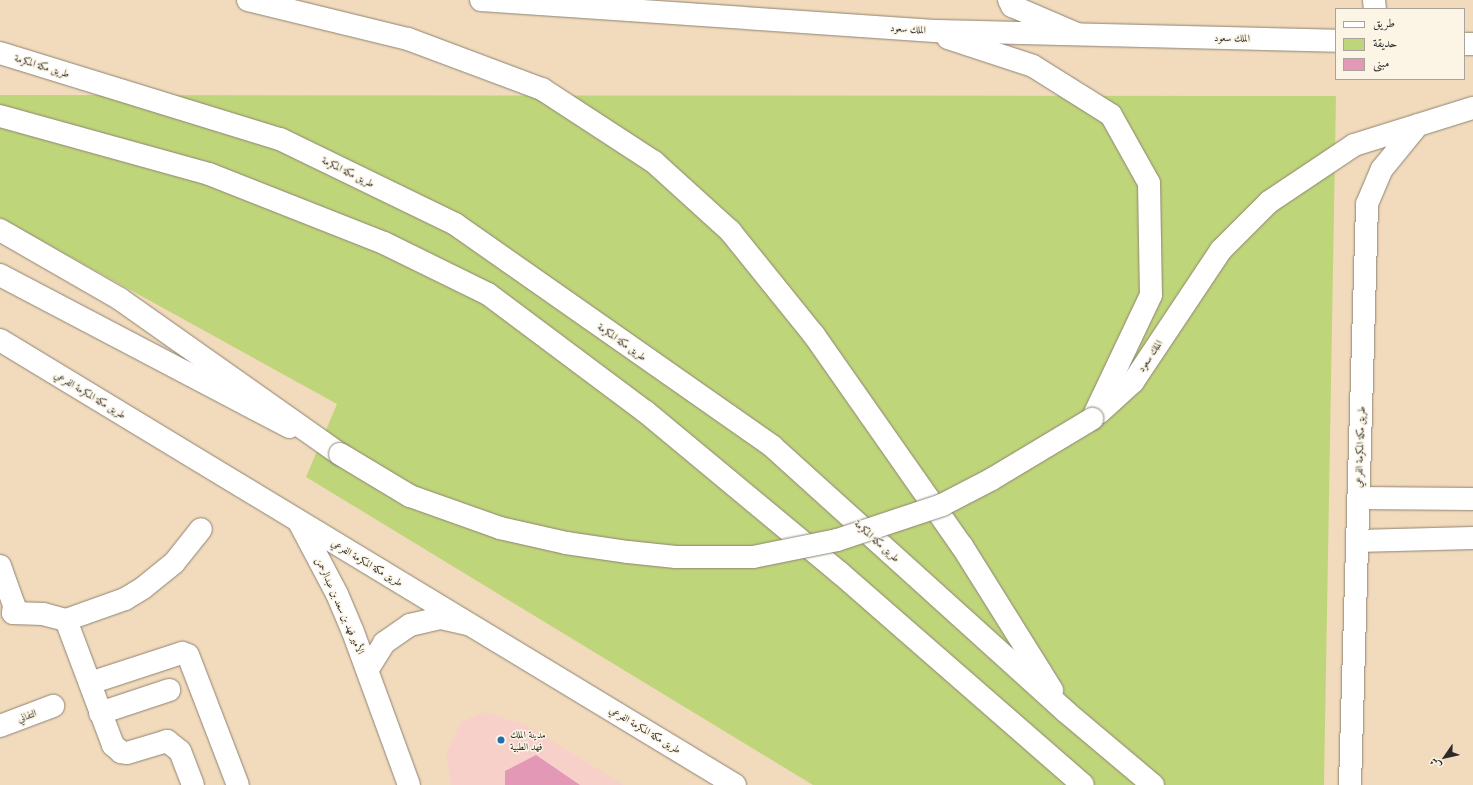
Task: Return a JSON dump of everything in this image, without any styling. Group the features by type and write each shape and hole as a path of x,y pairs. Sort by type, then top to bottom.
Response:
{"main road":[{"path":"248,0 408,39 542,89 654,162 730,230 814,335 962,546 1065,711"},
{"name":"الملك سعود","path":"481,0 576,3 925,30 1335,40"},
{"path":"1009,0 1012,6 1076,34"},
{"path":"925,30 1033,66 1111,115 1149,183 1151,295 1092,419"},
{"name":"طريق مكة المكرمة","path":"0,52 280,139 455,224 773,447 1065,711 1153,785"},
{"name":"الملك سعود","path":"340,454 410,496 500,528 566,543 676,557 753,557 838,540 942,505 992,479 1092,419 1133,382 1221,250 1269,202 1354,145 1473,108"},
{"path":"0,116 209,174 384,243 488,294 646,412 840,573 1083,785"},
{"name":"طريق مكة المكرمة الفرعي","path":"1350,785 1367,204 1382,169 1418,125"},
{"path":"0,230 120,299 340,454"},
{"path":"0,275 340,454"},
{"name":"طريق مكة المكرمة الفرعي","path":"0,340 735,785"},
{"path":"1358,498 1473,499"},
{"name":"الأمير فهد بن سعد بن عبدالرحمن","path":"299,522 337,594 368,670 409,785"},
{"path":"7,617 43,614 66,620 125,599 143,588 174,563 201,529"},
{"path":"1357,541 1473,538"},
{"path":"0,566 14,605 7,617"},
{"name":"الأمير فهد بن سعد بن عبدالرحمن","path":"368,670 384,643 410,625 440,618 471,625"},
{"path":"66,620 100,714 113,745 121,752 128,754 167,741 175,745 183,757 193,785"},
{"path":"90,683 182,653 188,655 238,785"},
{"path":"100,714 169,690"},
{"name":"التفاني","path":"0,726 53,706"},
{"path":"992,706 1080,785"}],"shaded area":[{"name":"مدينة الملك فهد الطبية","path":"485,712 526,725 624,785 451,785 446,755 461,722"}],"green space":[{"path":"0,95 1336,96 1324,785 813,785 306,477 337,404 0,218"}],"building":[{"path":"536,755 580,785 505,785 505,771"}],"place":[{"name":"مدينة الملك فهد الطبية","path":"501,740"}]}
